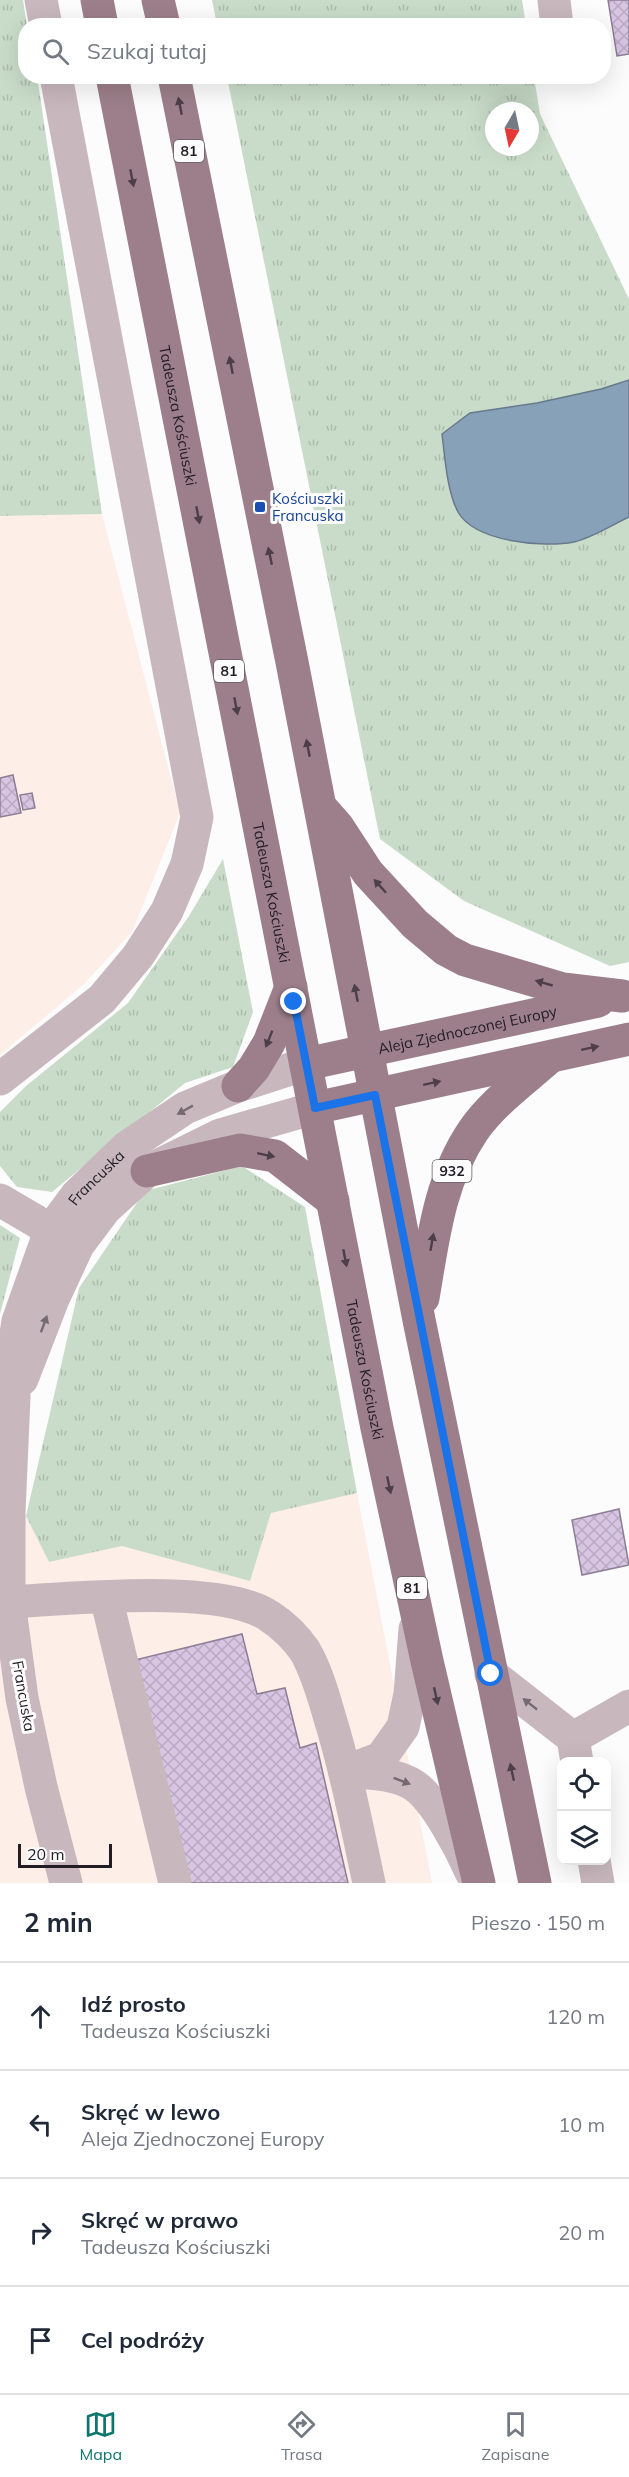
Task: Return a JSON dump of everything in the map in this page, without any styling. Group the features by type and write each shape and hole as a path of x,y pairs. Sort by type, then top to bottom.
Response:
{"main road":[{"path":"97,0 100,18"},
{"path":"159,0 162,18"},
{"name":"Tadeusza Kościuszki","path":"114,84 377,1428 478,1883"},
{"name":"81","path":"176,84 319,805 418,1320 535,1883"},
{"path":"319,805 338,827 368,873 415,924 446,950 465,960 563,989 625,995"},
{"path":"238,1086 254,1068 269,1043 291,987"},
{"name":"Aleja Zjednoczonej Europy","path":"306,1064 625,995"},
{"name":"932","path":"315,1108 629,1039"},
{"name":"932","path":"418,1320 439,1205 458,1158 474,1130 500,1101 552,1056"},
{"path":"147,1171 240,1150 275,1156 333,1201"}],"street":[{"path":"41,0 44,18"},
{"path":"554,0 556,18"},
{"path":"0,1079 102,999 138,956 167,911 187,864 197,817 58,84"},
{"name":"Francuska","path":"66,1883 41,1787 22,1698 9,1602 7,1399 52,1299 64,1238 76,1196 127,1147 185,1108 238,1086 306,1064"},
{"name":"Francuska","path":"64,1238 105,1209 147,1171 220,1135 315,1108"},
{"path":"0,1200 64,1238"},
{"path":"106,1597 175,1883"},
{"path":"9,1602 106,1597 206,1598 241,1604 268,1615 288,1631 304,1651 326,1704 345,1772 369,1883"},
{"path":"345,1772 381,1758 403,1727 415,1658 416,1607"},
{"path":"491,1674 575,1750 629,1706"},
{"path":"345,1772 381,1773 415,1786 434,1808 458,1843 478,1883"},
{"path":"595,1865 598,1883"}],"shaded area":[{"path":"102,514 180,813 132,932 84,984 0,1055 0,516"},
{"path":"0,1463 49,1562 357,1493 432,1883 0,1883"}],"green space":[{"path":"0,0 23,0 26,18 18,18 18,84 38,84 102,514 0,516"},
{"path":"212,0 522,0 525,18 216,18"},
{"path":"228,84 535,84 538,102 485,102 485,156 539,156 539,108 629,299 629,962 610,966 464,901 380,839"},
{"path":"223,859 253,1012 233,1067 185,1083 52,1192 17,1187 0,1166 0,1112 26,1086 128,1003 189,916"},
{"path":"242,1166 305,1207 357,1493 271,1513 250,1581 122,1546 49,1562 26,1516 79,1288 145,1191"},
{"path":"0,1225 20,1238 0,1314"}],"water":[{"path":"629,380 629,517 581,540 545,544 494,536 467,522 458,512 449,484 442,434 470,413 537,403 601,389"}],"building":[{"path":"608,0 629,0 629,54 617,56"},
{"path":"13,775 21,813 0,817 0,778"},
{"path":"32,793 35,808 23,810 20,795"},
{"path":"619,1509 629,1565 582,1575 572,1520"},
{"path":"242,1634 257,1694 285,1688 300,1748 316,1743 348,1883 189,1883 135,1660"}],"place":[{"name":"Kościuszki Francuska","path":"260,507"}],"route":[{"path":"294,1002 315,1108 375,1095 418,1320 491,1674"}]}
